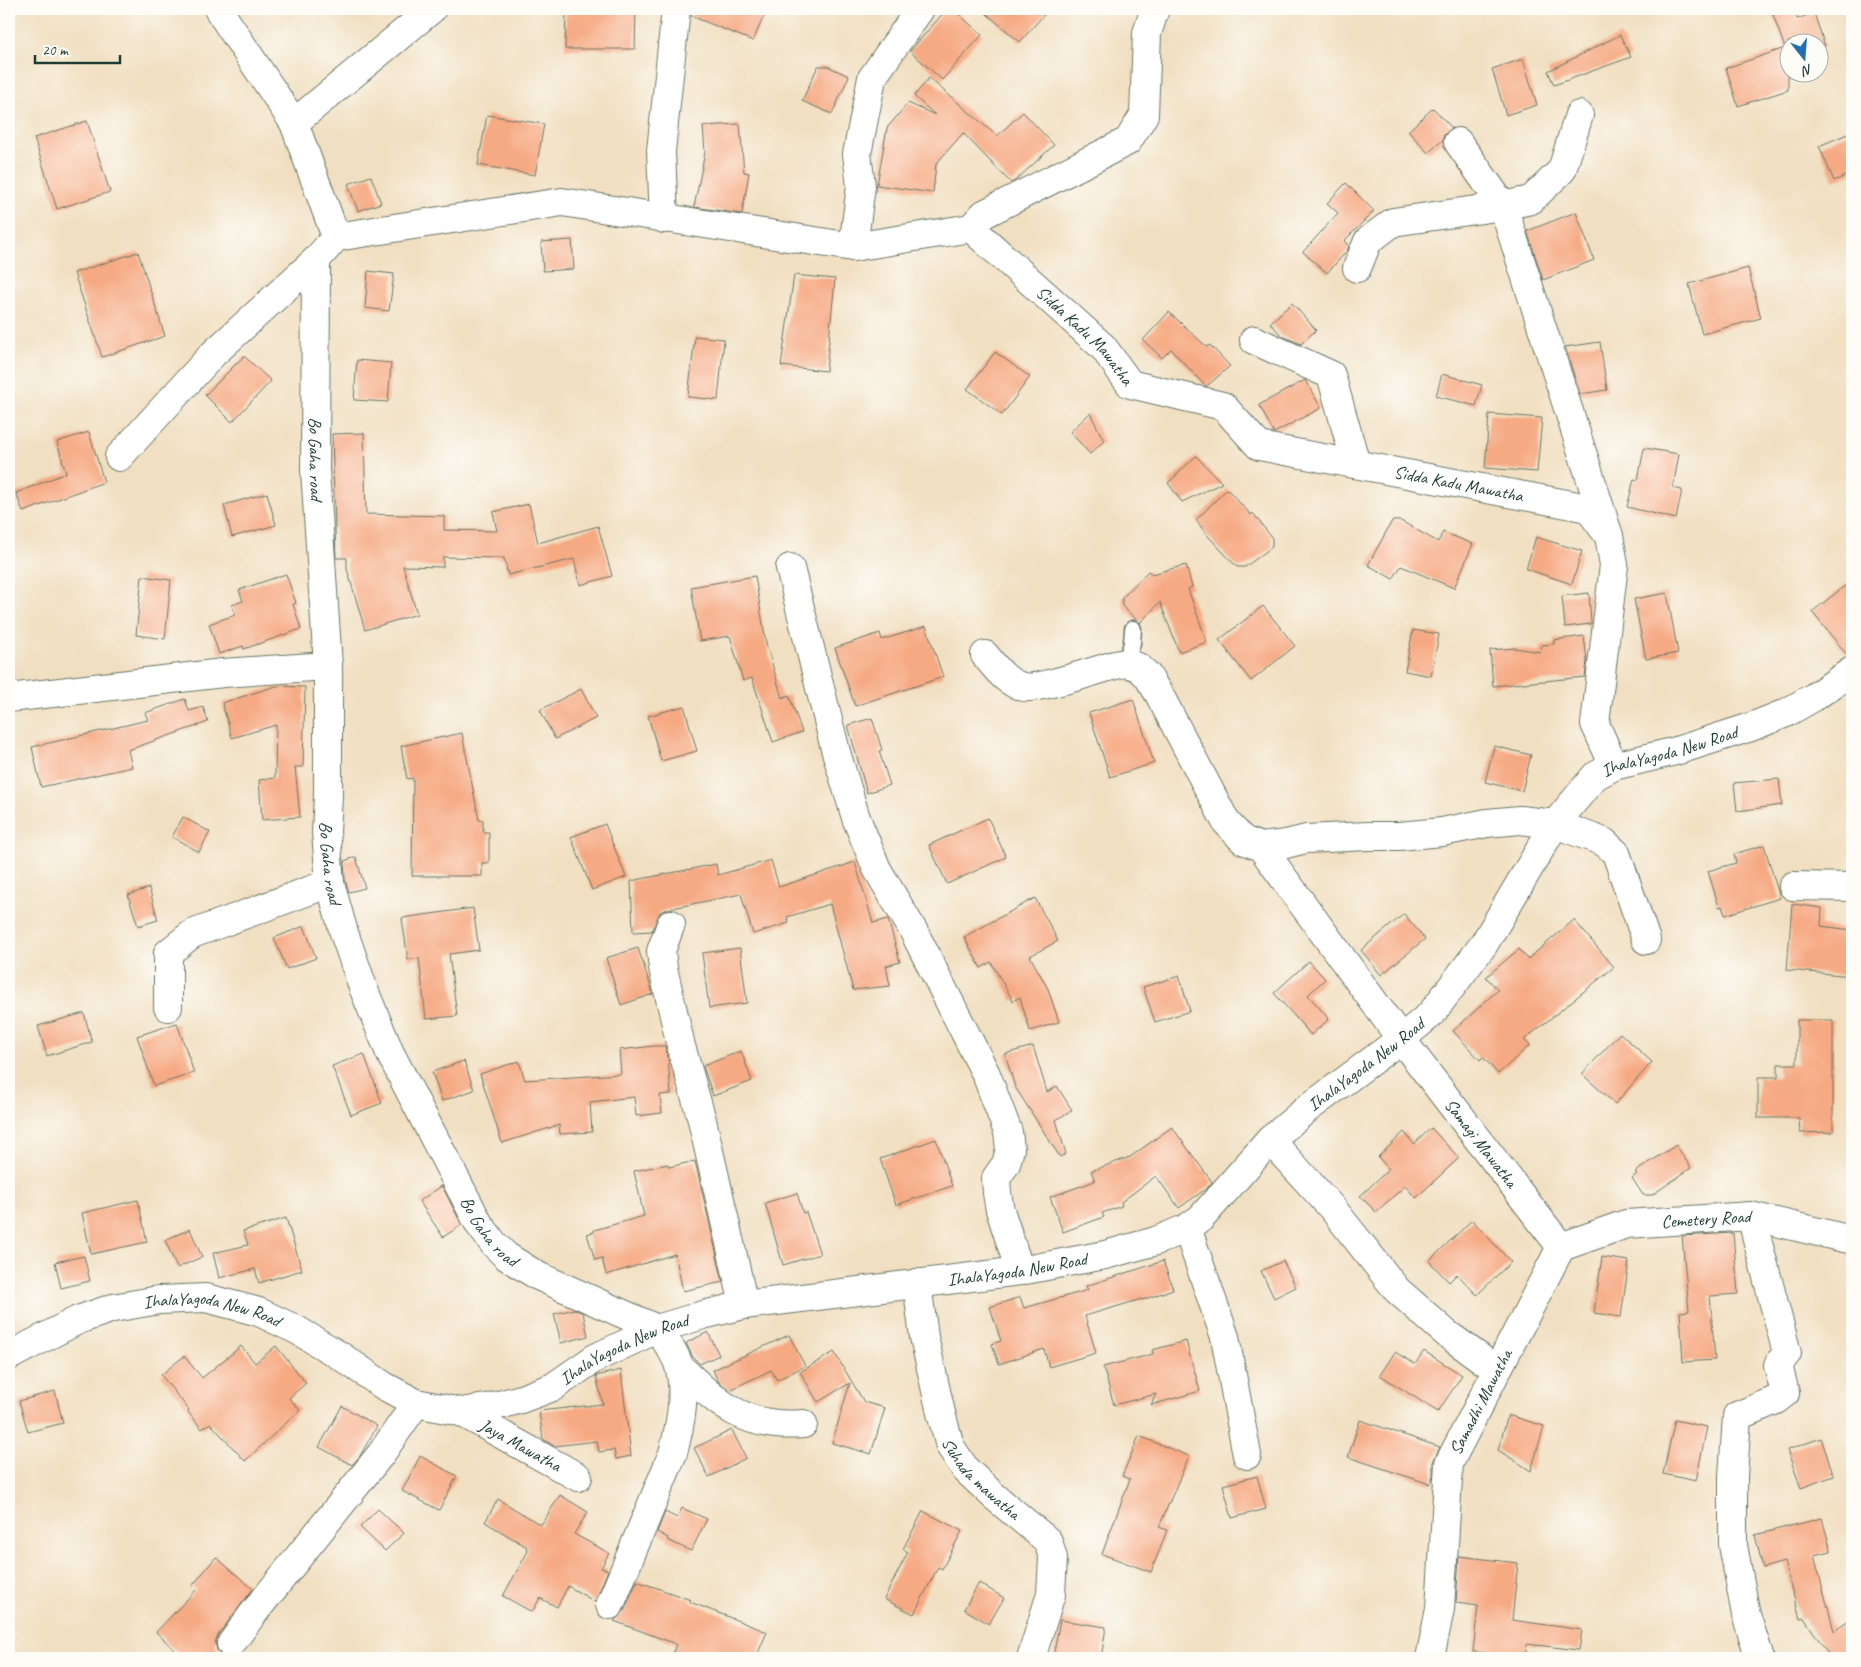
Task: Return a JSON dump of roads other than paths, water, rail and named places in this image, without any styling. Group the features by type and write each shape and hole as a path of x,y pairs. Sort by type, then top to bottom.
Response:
{"street":[{"path":"218,9 294,123 336,237"},
{"path":"294,123 432,9"},
{"path":"664,219 661,151 676,9"},
{"path":"853,247 861,186 858,154 872,78 920,9"},
{"path":"119,457 213,354 316,260 336,237 562,202 853,247 971,228 984,214 1128,141 1144,115 1147,33 1155,9"},
{"path":"1357,268 1368,241 1393,222 1503,206 1531,200 1562,170 1579,115"},
{"path":"1458,142 1503,206 1609,536 1614,565 1595,724 1614,766"},
{"name":"Sidda Kadu Mawatha","path":"971,228 1103,347 1130,384 1223,406 1259,446 1588,508 1609,536"},
{"name":"Bo Gaha road","path":"316,260 315,470 328,666 328,796 326,832 330,883 344,933 364,990 390,1053 479,1224 494,1244 506,1256 538,1276 657,1329"},
{"path":"1254,340 1331,376 1356,464"},
{"path":"790,568 836,752 856,818 877,869 914,930 986,1074 1008,1132 1010,1149 1006,1164 996,1178 997,1192 1000,1210 1020,1271"},
{"path":"985,655 1000,674 1024,688 1040,686 1126,663 1138,667 1147,675 1160,696 1226,822 1243,840 1261,847 1306,839 1425,834 1487,823 1520,820 1555,824 1604,842 1616,853 1646,940"},
{"path":"9,698 223,673 328,666"},
{"name":"IhalaYagoda New Road","path":"9,1356 78,1320 113,1308 159,1300 206,1298 259,1312 289,1326 342,1357 384,1386 416,1403 461,1412 522,1399 553,1387 595,1358 657,1329 703,1315 744,1306 1020,1271 1105,1255 1156,1241 1187,1228 1201,1218 1270,1140 1307,1108 1401,1040 1430,1014 1484,944 1555,824 1595,776 1614,766 1676,751 1751,727 1786,713 1814,697 1852,670"},
{"name":"Samagi Mawatha","path":"1261,847 1401,1040 1560,1247"},
{"path":"168,1007 168,953 192,934 330,883"},
{"path":"1793,886 1852,887"},
{"path":"671,924 661,951 663,968 681,1046 702,1120 744,1306"},
{"path":"1270,1140 1334,1209 1397,1290 1447,1334 1497,1370"},
{"path":"1751,1216 1787,1353 1778,1365 1785,1393 1776,1400 1738,1416 1733,1476 1733,1545 1746,1615 1760,1658"},
{"name":"Cemetery Road","path":"1560,1247 1626,1224 1751,1216 1852,1240"},
{"path":"1187,1228 1224,1338 1247,1454"},
{"name":"Samadhi Mawatha","path":"1430,1658 1440,1609 1450,1463 1560,1247"},
{"name":"Suhada mawatha","path":"917,1284 924,1337 950,1446 966,1470 1048,1541 1051,1550 1054,1574 1051,1594 1031,1658"},
{"path":"610,1605 673,1453 679,1430 682,1400 679,1366 670,1346 657,1329"},
{"path":"679,1366 708,1394 735,1413 760,1422 782,1426 803,1424"},
{"path":"231,1644 381,1454 416,1403"},
{"name":"Jaya Mawatha","path":"461,1412 578,1477"}],"lane":[{"path":"1126,663 1132,643 1133,630"}]}
